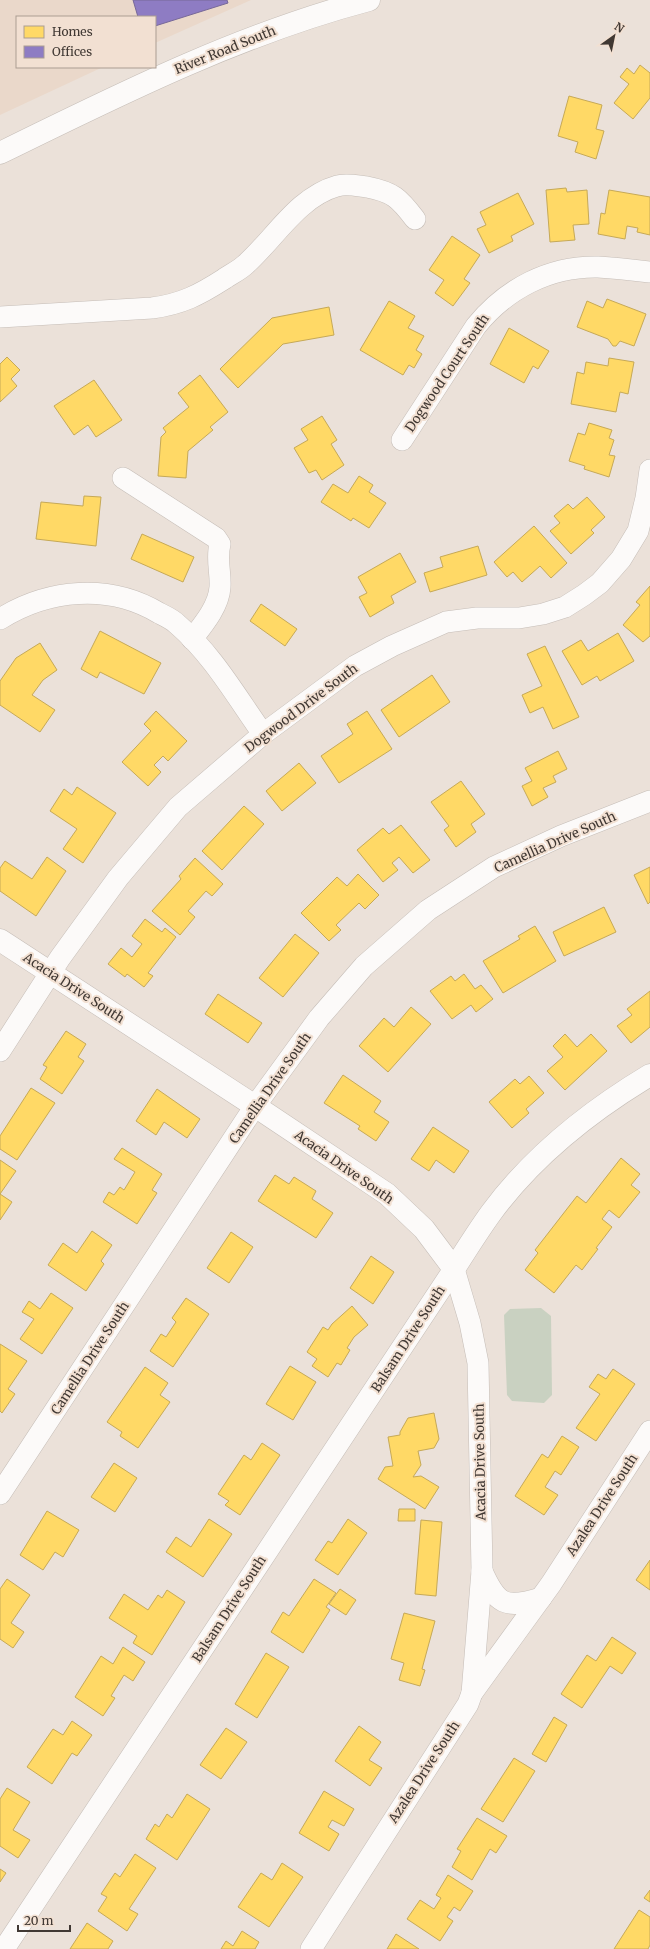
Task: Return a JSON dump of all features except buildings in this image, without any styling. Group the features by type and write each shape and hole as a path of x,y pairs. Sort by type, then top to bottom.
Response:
{"street":[{"name":"River Road South","path":"0,153 146,83 229,46 315,16 369,0"},
{"path":"0,317 152,308 173,305 197,296 245,265 304,205 317,194 338,185 356,186 386,191 401,200 415,219"},
{"name":"Dogwood Court South","path":"402,440 476,326 488,311 501,300 534,279 574,268 598,267 650,272"},
{"name":"Dogwood Drive South","path":"0,1051 51,973 118,878 178,807 263,734 355,666 446,622 477,618 519,618 543,614 565,607 584,595 600,583 621,559 638,531 646,498 650,470"},
{"path":"123,478 216,538 220,544 218,559 220,588 217,602 192,639"},
{"path":"0,619 27,605 61,595 102,593 132,600 152,608 176,623 206,653 263,734"},
{"name":"Camellia Drive South","path":"0,1494 255,1106 319,1018 364,966 428,910 494,867 561,836 650,801"},
{"name":"Acacia Drive South","path":"0,940 387,1194 424,1229 454,1269 470,1323 478,1363 482,1571 472,1693"},
{"path":"454,1269 492,1212 524,1174 566,1134 621,1093 650,1075"},
{"name":"Balsam Drive South","path":"4,1949 454,1269"},
{"name":"Azalea Drive South","path":"311,1949 464,1711 472,1693 541,1598 650,1431"},
{"path":"482,1571 490,1589 498,1598 508,1604 521,1604 541,1598"}],"shaded area":[{"path":"0,0 251,0 156,43 156,16 16,16 16,68 101,68 0,115"}],"green space":[{"path":"541,1308 551,1316 552,1395 544,1403 512,1401 507,1395 504,1315 510,1309"}]}
